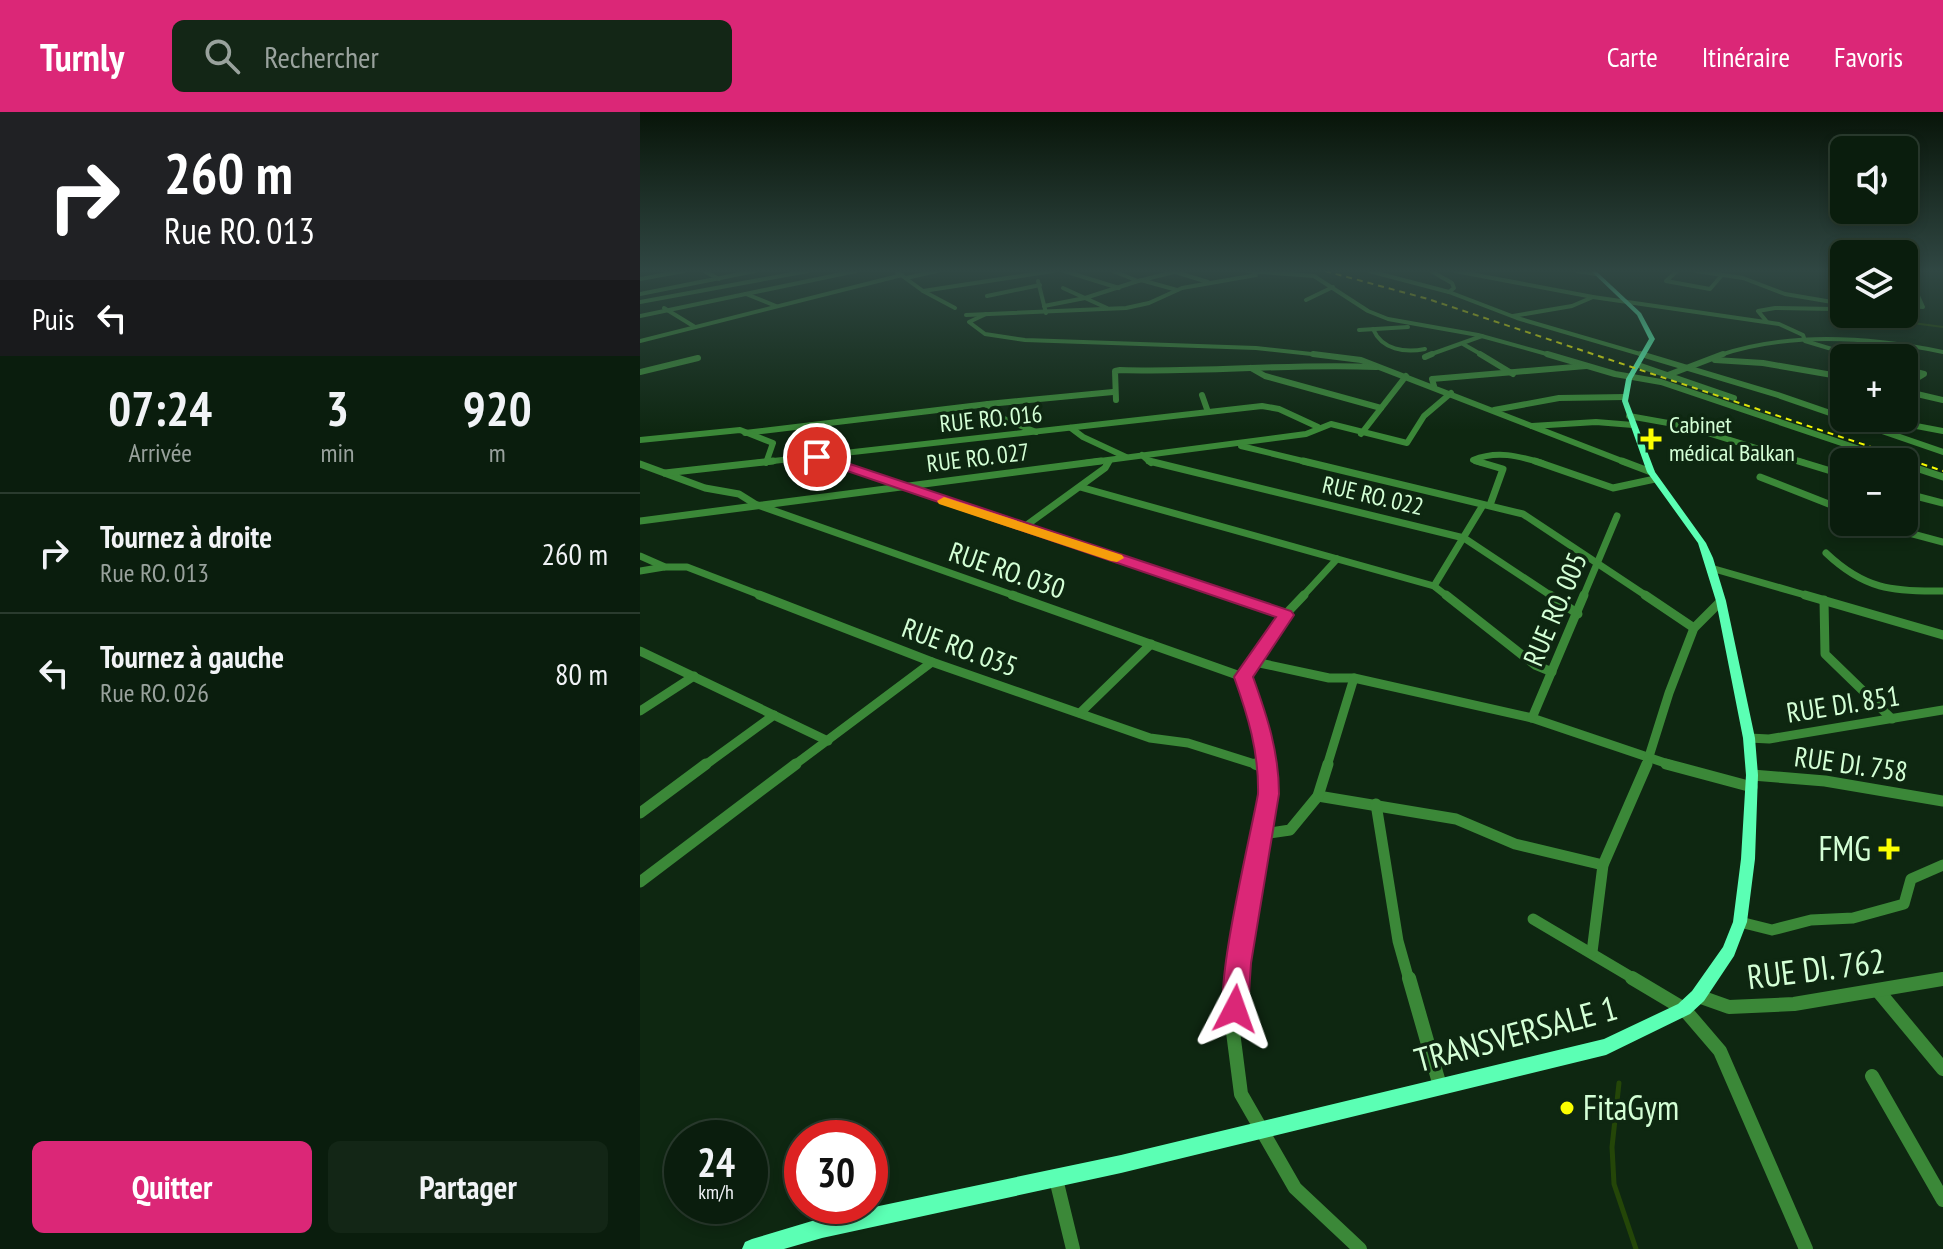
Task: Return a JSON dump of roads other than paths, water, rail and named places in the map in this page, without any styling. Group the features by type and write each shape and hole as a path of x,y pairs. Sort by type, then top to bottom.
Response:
{"main road":[{"path":"1641,360 1652,339 1644,324"},
{"name":"TRANSVERSALE 1","path":"752,1249 822,1228 1261,1132 1606,1047 1684,1009 1698,996 1729,951 1740,922 1748,859 1752,781 1749,738 1721,601 1702,543 1653,475 1631,420 1625,397 1629,379 1641,360"}],"street":[{"path":"690,324 695,327"},
{"path":"640,341 706,324"},
{"path":"970,324 985,334 1025,340 1256,348 1331,354 1361,360 1434,386 1653,475"},
{"path":"1411,324 1482,336 1629,379 1661,382 1857,448"},
{"path":"1536,324 1641,360 1686,369 1830,411"},
{"path":"1775,324 1795,329 1805,341"},
{"path":"1359,330 1415,325"},
{"path":"1373,329 1378,339 1389,346 1409,351 1425,349"},
{"path":"1425,357 1482,336"},
{"path":"1805,341 1830,349"},
{"path":"1668,375 1751,346 1805,341 1867,341 1943,352"},
{"path":"1463,344 1513,374"},
{"path":"640,372 698,358"},
{"path":"1641,360 1668,375 1734,398"},
{"path":"1707,360 1763,363 1830,374"},
{"path":"1116,400 1113,392 1115,371 1120,370 1179,372 1308,364 1379,367"},
{"path":"1434,386 1432,379 1589,365"},
{"path":"1249,367 1265,376 1381,408"},
{"path":"1825,373 1830,371"},
{"path":"1361,434 1406,376"},
{"path":"745,433 1113,392"},
{"path":"1918,392 1943,400"},
{"path":"1318,427 1331,424 1361,434 1407,443 1424,416 1451,393"},
{"path":"1493,410 1526,402 1589,394 1625,397"},
{"path":"1202,395 1208,412"},
{"path":"988,404 987,412 1036,432"},
{"name":"RUE RO. 016","path":"665,473 1262,406 1279,409 1318,427"},
{"path":"1532,426 1631,420 1685,426 1830,471"},
{"path":"1918,426 1943,431"},
{"name":"RUE RO. 027","path":"640,521 1306,434 1318,427"},
{"path":"1071,428 1077,435 1117,450 1126,457"},
{"path":"640,440 740,430 773,443 766,463"},
{"path":"1891,432 1943,452"},
{"path":"1233,444 1523,514 1600,562 1694,628"},
{"path":"1434,586 1486,505 1503,469 1473,460 1492,451 1515,454 1613,488 1653,475"},
{"name":"RUE RO. 022","path":"1142,455 1151,463 1464,538 1578,614"},
{"path":"817,457 1285,615"},
{"path":"1024,527 1105,468 1109,460"},
{"name":"RUE RO. 030","path":"640,464 705,488 739,494 752,499 755,504 1243,677"},
{"path":"1918,469 1943,477"},
{"path":"1760,477 1830,504"},
{"path":"1080,487 1434,586 1535,665 1552,672"},
{"path":"1918,497 1943,503"},
{"name":"RUE RO. 005","path":"1532,718 1617,516"},
{"path":"1918,535 1943,542"},
{"path":"1826,553 1845,572 1866,585 1890,591 1943,591"},
{"name":"RUE RO. 035","path":"640,556 665,567 687,567 932,662 1150,738 1188,743 1269,769"},
{"path":"1337,559 1285,615 1243,677 1261,727 1269,769 1263,834 1238,963 1233,1032 1241,1094 1261,1132 1295,1188 1360,1249"},
{"path":"640,571 665,567"},
{"path":"1711,568 1943,635"},
{"path":"1824,600 1825,654 1892,719"},
{"path":"1592,952 1603,865 1649,760 1669,693 1694,628 1721,601"},
{"path":"1080,713 1151,644"},
{"path":"640,651 828,741"},
{"path":"640,882 932,662"},
{"name":"RUE DI. 758","path":"1255,662 1329,678 1354,678 1532,718 1649,760 1752,781 1825,781 1943,801"},
{"path":"640,711 694,676"},
{"path":"1263,834 1290,830 1318,796 1354,678"},
{"name":"RUE DI. 851","path":"1749,738 1769,739 1943,710"},
{"path":"640,813 774,715"},
{"path":"1318,796 1456,819 1515,844 1603,865"},
{"path":"1376,804 1398,941 1440,1086"},
{"path":"1740,922 1772,930 1811,920 1853,918 1904,904 1911,879 1943,865"},
{"path":"1533,919 1684,1009 1720,1051 1806,1249"},
{"name":"RUE DI. 762","path":"1698,996 1729,1007 1794,1004 1943,979"},
{"path":"1879,992 1943,1069"},
{"path":"1872,1076 1943,1200"},
{"path":"1056,1179 1073,1249"}],"waterway":[{"path":"1921,324 1943,327"},
{"path":"1619,1083 1612,1147 1614,1184 1636,1249"}],"railway":[{"path":"1503,324 1943,471"}],"place":[{"name":"Cabinet médical Balkan","path":"1651,439"},
{"name":"FMG","path":"1889,849"},
{"name":"FitaGym","path":"1567,1108"}]}
